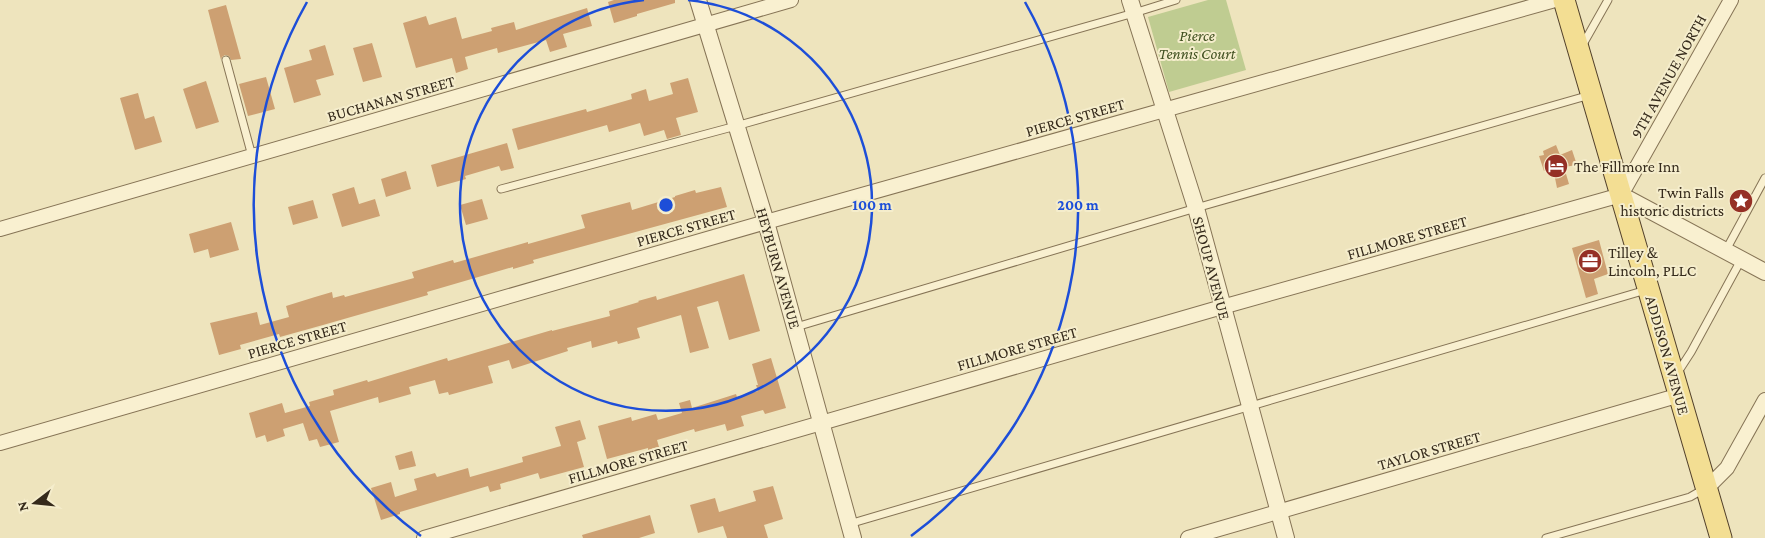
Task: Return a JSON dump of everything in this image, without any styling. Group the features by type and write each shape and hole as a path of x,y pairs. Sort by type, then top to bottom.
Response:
{"main road":[{"name":"ADDISON AVENUE","path":"1564,0 1721,538"}],"street":[{"name":"HEYBURN AVENUE","path":"698,0 766,222 851,531"},
{"name":"BUCHANAN STREET","path":"0,229 791,0"},
{"name":"PIERCE STREET","path":"0,443 766,222 1556,0"},
{"name":"9TH AVENUE NORTH","path":"1621,195 1731,0"},
{"name":"SHOUP AVENUE","path":"1132,7 1196,208 1286,538"},
{"path":"1621,195 1765,272"},
{"name":"FILLMORE STREET","path":"424,538 1222,307 1621,195"},
{"name":"TAYLOR STREET","path":"1188,538 1278,512 1677,386"},
{"path":"1707,488 1727,468 1765,400"}],"lane":[{"path":"501,190 736,126 1132,7 1176,0"},
{"path":"1579,50 1608,0"},
{"path":"226,60 252,156"},
{"path":"796,327 1196,208 1592,95"},
{"path":"1725,251 1765,178"},
{"path":"1677,386 1691,352 1741,259"},
{"path":"851,531 1250,407 1649,290"},
{"path":"1546,538 1690,497 1707,488"}],"green space":[{"name":"Pierce Tennis Court","path":"1208,0 1226,0 1246,70 1169,92 1148,17"}],"building":[{"path":"614,0 675,0 675,3 614,23 608,2"},
{"path":"226,5 241,59 231,60 229,56 225,55 221,60 208,10"},
{"path":"587,8 592,26 563,34 567,47 550,52 546,40 498,53 497,48 465,57 468,69 456,73 452,58 416,68 403,23 426,16 429,25 456,17 462,39 492,31 491,28 514,22 516,30"},
{"path":"372,43 382,77 363,82 353,48"},
{"path":"325,45 334,75 316,80 321,95 294,103 284,68 312,60 309,50"},
{"path":"266,77 275,109 248,116 239,84"},
{"path":"688,78 698,112 676,118 681,135 667,139 664,130 644,136 640,123 609,132 607,125 518,150 512,129 586,109 587,112 632,99 631,94 646,89 649,101 673,94 670,83"},
{"path":"206,81 219,122 196,129 183,89"},
{"path":"138,93 145,119 154,116 162,142 135,150 120,98"},
{"path":"507,143 514,168 501,171 499,166 465,176 466,179 437,187 431,165"},
{"name":"The Fillmore Inn","path":"1556,145 1560,155 1572,150 1577,165 1564,167 1569,184 1557,188 1554,173 1549,175 1547,170 1544,171 1539,156 1544,155 1543,151"},
{"path":"406,171 411,189 386,197 381,179"},
{"path":"354,187 359,204 375,199 380,216 342,227 332,194"},
{"path":"721,187 727,207 533,260 534,263 513,269 513,267 427,292 428,295 323,325 280,337 279,334 240,345 241,349 219,355 210,323 257,312 260,325 289,317 286,306 315,297 332,292 333,298 344,295 345,297 414,278 412,272 453,260 454,263 585,228 581,215 630,202 632,210 695,190 696,193"},
{"path":"482,199 488,219 466,225 460,205"},
{"path":"313,200 318,218 293,225 288,207"},
{"path":"231,222 239,250 210,258 208,249 194,253 189,234"},
{"name":"Tilley & Lincoln, PLLC","path":"1599,240 1608,274 1594,279 1598,294 1586,298 1572,248"},
{"path":"744,274 760,331 729,340 718,301 697,307 709,348 690,353 681,315 637,328 640,338 618,344 617,341 592,348 591,341 567,348 568,351 512,369 509,360 488,366 493,383 449,395 448,392 439,394 435,380 409,387 411,394 379,403 378,397 330,411 339,442 320,447 317,439 309,441 303,423 283,429 285,436 267,442 265,435 256,438 249,413 282,403 285,413 310,406 309,402 334,395 333,390 367,380 368,382 447,358 448,361 552,330 610,316 609,311 638,301 656,296 657,300"},
{"path":"771,358 786,408 765,414 763,410 741,416 744,426 727,431 725,424 695,432 694,429 657,440 659,447 607,459 598,426 631,417 632,421 656,414 658,420 682,413 679,403 690,400 692,408 736,394 737,397 758,391 752,364"},
{"path":"580,420 586,439 577,442 584,467 540,479 538,473 500,484 501,489 490,492 488,486 400,512 400,514 381,520 371,488 391,482 395,497 417,490 414,479 435,473 437,477 468,468 470,477 523,462 522,457 561,446 555,427"},
{"path":"412,451 416,466 399,470 395,456"},
{"path":"773,486 783,519 764,525 768,538 727,538 723,526 698,533 690,505 715,498 719,512 756,501 753,491"},
{"path":"650,515 655,533 639,538 583,538 582,535"}],"place":[{"name":"The Fillmore Inn","path":"1556,166"},
{"name":"Twin Falls historic districts","path":"1741,201"},
{"name":"Tilley & Lincoln, PLLC","path":"1590,261"}]}
